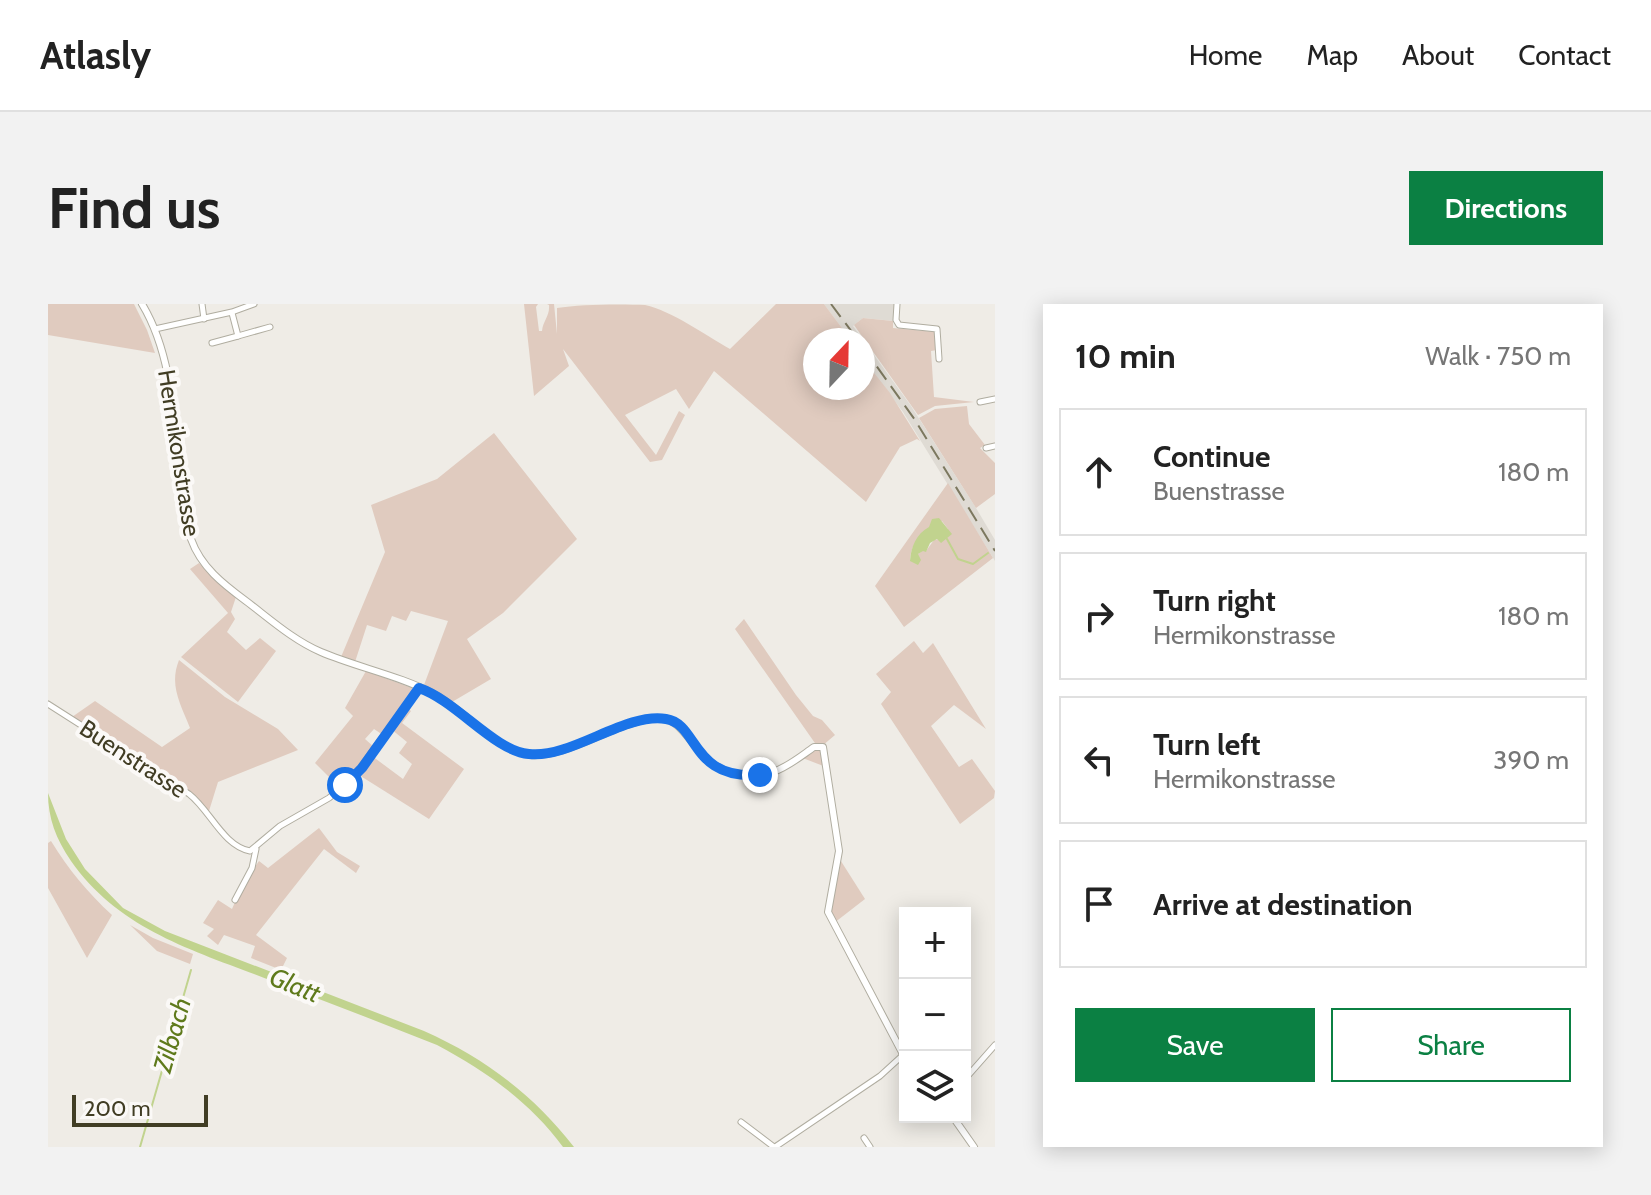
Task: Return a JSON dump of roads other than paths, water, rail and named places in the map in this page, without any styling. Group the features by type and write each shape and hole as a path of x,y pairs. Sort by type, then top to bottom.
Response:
{"street":[{"name":"Hermikonstrasse","path":"142,304 155,329 165,364 187,529 205,565 226,586 308,646 438,696 506,746 531,755 551,753 641,721 661,718 676,723 707,762 733,774 768,774 814,747 822,746 838,844 838,866 828,912 901,1051"},
{"path":"202,304 204,319"},
{"path":"155,329 254,304"},
{"path":"897,304 896,320 899,325 937,329 939,359"},
{"path":"232,312 238,336"},
{"path":"212,343 270,327"},
{"path":"980,402 995,399"},
{"path":"986,448 995,446"},
{"path":"235,900 253,865 256,848 280,826 329,798 351,780 419,688"},
{"name":"Buenstrasse","path":"48,704 189,794 242,849 250,851 256,848"},
{"path":"971,1072 995,1045"},
{"path":"741,1122 774,1147 899,1060"},
{"path":"957,1123 974,1147"},
{"path":"864,1138 870,1147"}],"water":[{"path":"939,518 952,534 941,543 937,539 930,543 926,552 918,554 921,560 918,565 910,561 918,537 929,527 932,519"},
{"name":"Glatt","path":"48,793 66,839 85,869 123,908 165,931 446,1041 487,1065 525,1094 574,1147 563,1147 536,1116 506,1089 437,1045 188,948 136,922 112,905 71,861 54,828"}],"waterway":[{"path":"947,539 958,559 973,564 988,553"},
{"name":"Zilbach","path":"140,1147 191,970"}],"railway":[{"path":"831,304 849,328"},
{"path":"875,364 915,420 995,551"}]}
